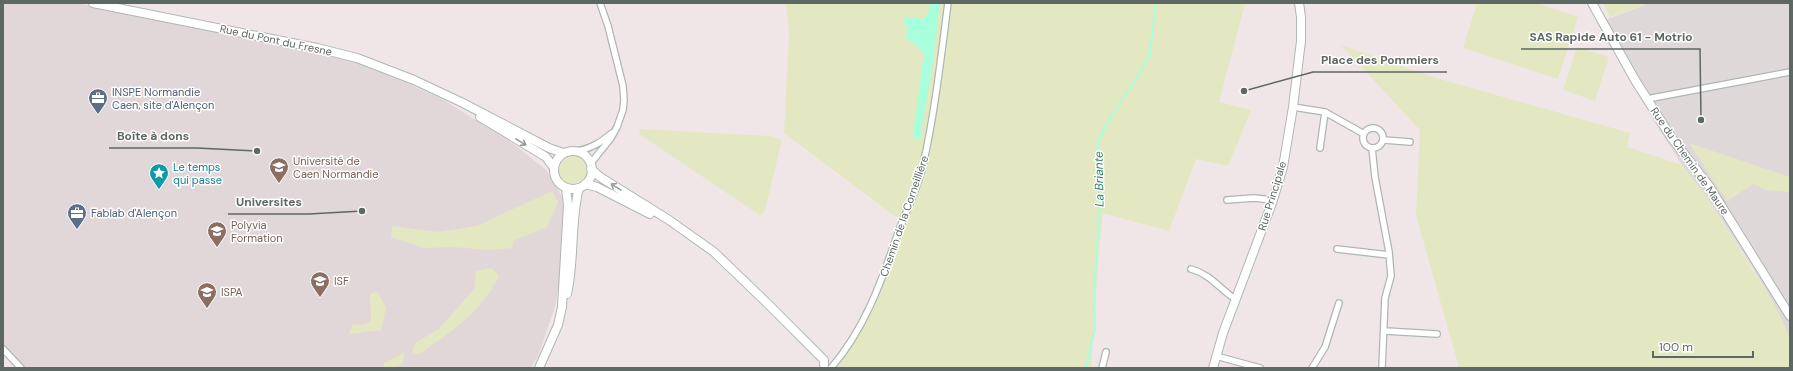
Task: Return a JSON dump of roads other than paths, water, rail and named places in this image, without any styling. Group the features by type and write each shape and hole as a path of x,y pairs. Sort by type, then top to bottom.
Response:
{"main road":[{"name":"Rue du Pont du Fresne","path":"93,3 317,48 357,58 407,77 453,98 549,148 563,153"},
{"name":"Rue Principale","path":"1213,368 1236,299 1273,200 1283,167 1293,107 1301,41 1301,17 1299,3"},
{"name":"Rue du Chemin de Maure","path":"1592,3 1635,80 1671,137 1709,186 1790,316"},
{"name":"Rue du Pont du Fresne","path":"453,98 466,109 546,157 554,168"},
{"path":"539,368 558,325 562,307 568,205 566,188 556,179 554,168 556,162 563,153 576,151 584,154 600,178 684,231 714,252 824,360 827,367"},
{"path":"562,307 565,301 571,270 575,204 582,186 589,180 591,166"},
{"path":"566,188 597,186 684,231"}],"street":[{"path":"591,166 596,154 611,138 623,110 624,100 623,86 608,26 600,3"},
{"name":"Chemin de la Corneillière","path":"827,367 848,346 869,309 923,167 933,114 948,3"},
{"path":"1647,99 1790,72"},
{"path":"1293,107 1325,112 1364,134"},
{"path":"1320,148 1325,112"},
{"path":"1375,128 1381,131 1384,140 1378,147 1372,148 1364,143 1364,134 1368,129 1375,128"},
{"path":"576,151 586,150 614,131"},
{"path":"1384,140 1410,142"},
{"path":"1372,148 1375,177 1389,256 1391,276 1385,298 1385,331 1382,368"},
{"path":"1227,200 1254,198 1273,200"},
{"path":"1337,249 1389,256"},
{"path":"1191,270 1210,277 1225,292 1236,299"},
{"path":"1312,368 1325,347 1339,302"},
{"path":"1385,331 1437,334"},
{"path":"3,349 21,368"},
{"path":"1102,368 1106,352"},
{"path":"1216,356 1260,368"}],"waterway":[{"name":"La Briante","path":"1086,368 1095,328 1094,290 1101,188 1098,142 1107,123 1135,81 1150,54 1156,3"}],"place":[{"name":"Place des Pommiers","path":"1244,91"},
{"name":"INSPE Normandie Caen, site d'Alençon","path":"98,115"},
{"name":"SAS Rapide Auto 61 - Motrio","path":"1701,120"},
{"name":"Boîte à dons","path":"257,151"},
{"name":"Université de Caen Normandie","path":"279,184"},
{"name":"Le temps qui passe","path":"159,190"},
{"name":"Universites","path":"362,211"},
{"name":"Fablab d'Alençon","path":"77,230"},
{"name":"Polyvia Formation","path":"217,248"},
{"name":"ISF","path":"320,298"},
{"name":"ISPA","path":"207,309"}]}
